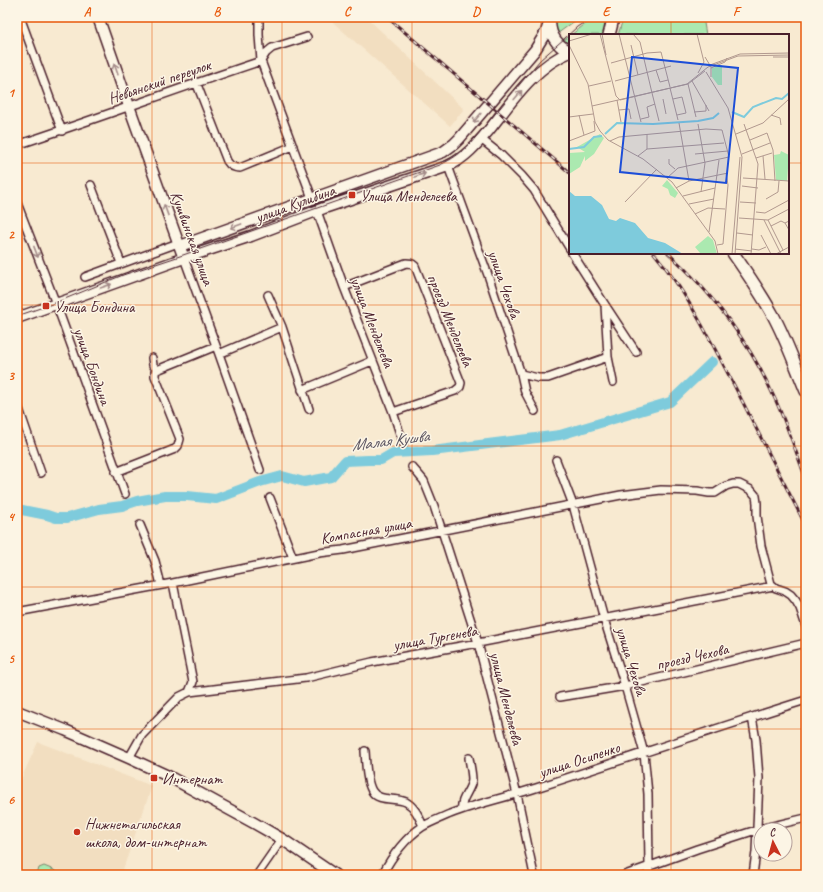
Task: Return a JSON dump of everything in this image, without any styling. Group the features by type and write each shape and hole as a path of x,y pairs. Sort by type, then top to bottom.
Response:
{"main road":[{"name":"Кушвинская улица","path":"98,17 184,258"},
{"path":"550,19 551,32 555,41 569,51"},
{"name":"улица Кулибина","path":"179,245 443,152 454,144 535,50 546,32 550,19"},
{"path":"609,34 613,19"},
{"name":"улица Кулибина","path":"17,318 448,166 468,153 524,87 543,68 557,58 569,52"},
{"path":"734,254 773,315 806,391"},
{"path":"17,711 65,730 168,776 282,839 335,875"}],"street":[{"path":"20,17 62,131"},
{"path":"259,17 261,61 312,198"},
{"name":"Невьянский переулок","path":"17,146 196,82 261,61 266,53 272,48 307,37"},
{"path":"196,82 227,161 232,167 240,168 292,146"},
{"path":"480,139 501,155 534,190 569,247"},
{"name":"улица Чехова","path":"448,166 488,275 521,374 525,392 535,411"},
{"path":"91,185 121,263"},
{"name":"улица Бондина","path":"17,203 56,304 125,494"},
{"name":"улица Менделеева","path":"317,211 344,287 393,412 403,443"},
{"path":"86,277 121,263 179,245"},
{"path":"573,254 636,352"},
{"name":"Кушвинская улица","path":"184,258 260,470"},
{"name":"проезд Менделеева","path":"344,287 406,264 413,264 461,383 460,387 456,391 393,412"},
{"path":"268,295 282,327 309,409"},
{"path":"605,305 608,357 613,382"},
{"path":"219,354 282,327"},
{"path":"116,472 175,449 178,446 180,442 179,436 155,376 155,372 216,346"},
{"path":"521,374 538,378 548,378 608,357"},
{"path":"152,358 157,370"},
{"path":"302,390 372,361"},
{"path":"17,403 41,474"},
{"name":"улица Чехова","path":"556,460 573,504 604,619 644,753 648,794 650,866 648,875"},
{"name":"улица Менделеева","path":"412,467 424,481 478,643 517,794 534,875"},
{"name":"Компасная улица","path":"17,612 622,495 661,490 715,493 726,486 734,484 746,486 756,496 761,546 773,586"},
{"path":"270,498 293,558"},
{"path":"140,525 155,561 161,585"},
{"path":"173,583 193,682 189,692"},
{"path":"773,586 785,591 796,600 806,626"},
{"name":"улица Тургенева","path":"129,758 142,735 179,697 189,692 306,678 372,662 773,586"},
{"name":"проезд Чехова","path":"560,697 625,686 806,643"},
{"name":"улица Осипенко","path":"382,875 400,846 423,826 462,809 517,794 806,700"},
{"path":"752,717 756,740 759,778 756,822"},
{"path":"365,751 369,785 372,792 385,798 404,801 415,809 423,826"},
{"path":"462,809 462,801 472,779 469,758"},
{"path":"789,822 806,818"},
{"path":"625,875 753,831"},
{"path":"257,875 282,839"},
{"path":"753,875 755,862"}],"shaded area":[{"path":"327,17 366,17 464,109 450,126"},
{"name":"Нижнетагильская школа, дом-интернат","path":"38,742 152,786 121,875 17,875 17,788"}],"green space":[{"path":"555,17 580,17 557,34"},
{"path":"595,17 607,17 607,28 604,34 572,34"},
{"path":"626,17 703,17 706,34 618,34 622,22"},
{"path":"569,37 569,43 564,40"},
{"path":"44,866 54,870 57,875 37,875 39,868"}],"waterway":[{"name":"Малая Кушва","path":"17,509 56,518 67,518 99,509 122,506 137,501 165,496 187,496 216,499 260,482 282,476 304,482 331,477 345,461 381,460 393,453 432,451 560,435 670,402 712,362"}],"tram line":[{"path":"569,34 592,17"},
{"path":"17,316 55,303 123,275 444,163 470,144 540,60 569,34"}],"railway":[{"path":"387,17 569,172"},
{"path":"655,254 677,284 707,334 806,526"},
{"path":"669,254 685,269 715,303 729,321 754,359 779,409 806,479"}],"place":[{"name":"Улица Менделеева","path":"352,195"},
{"name":"Улица Бондина","path":"46,306"},
{"name":"Интернат","path":"154,778"},
{"name":"Нижнетагильская школа, дом-интернат","path":"77,832"}]}
